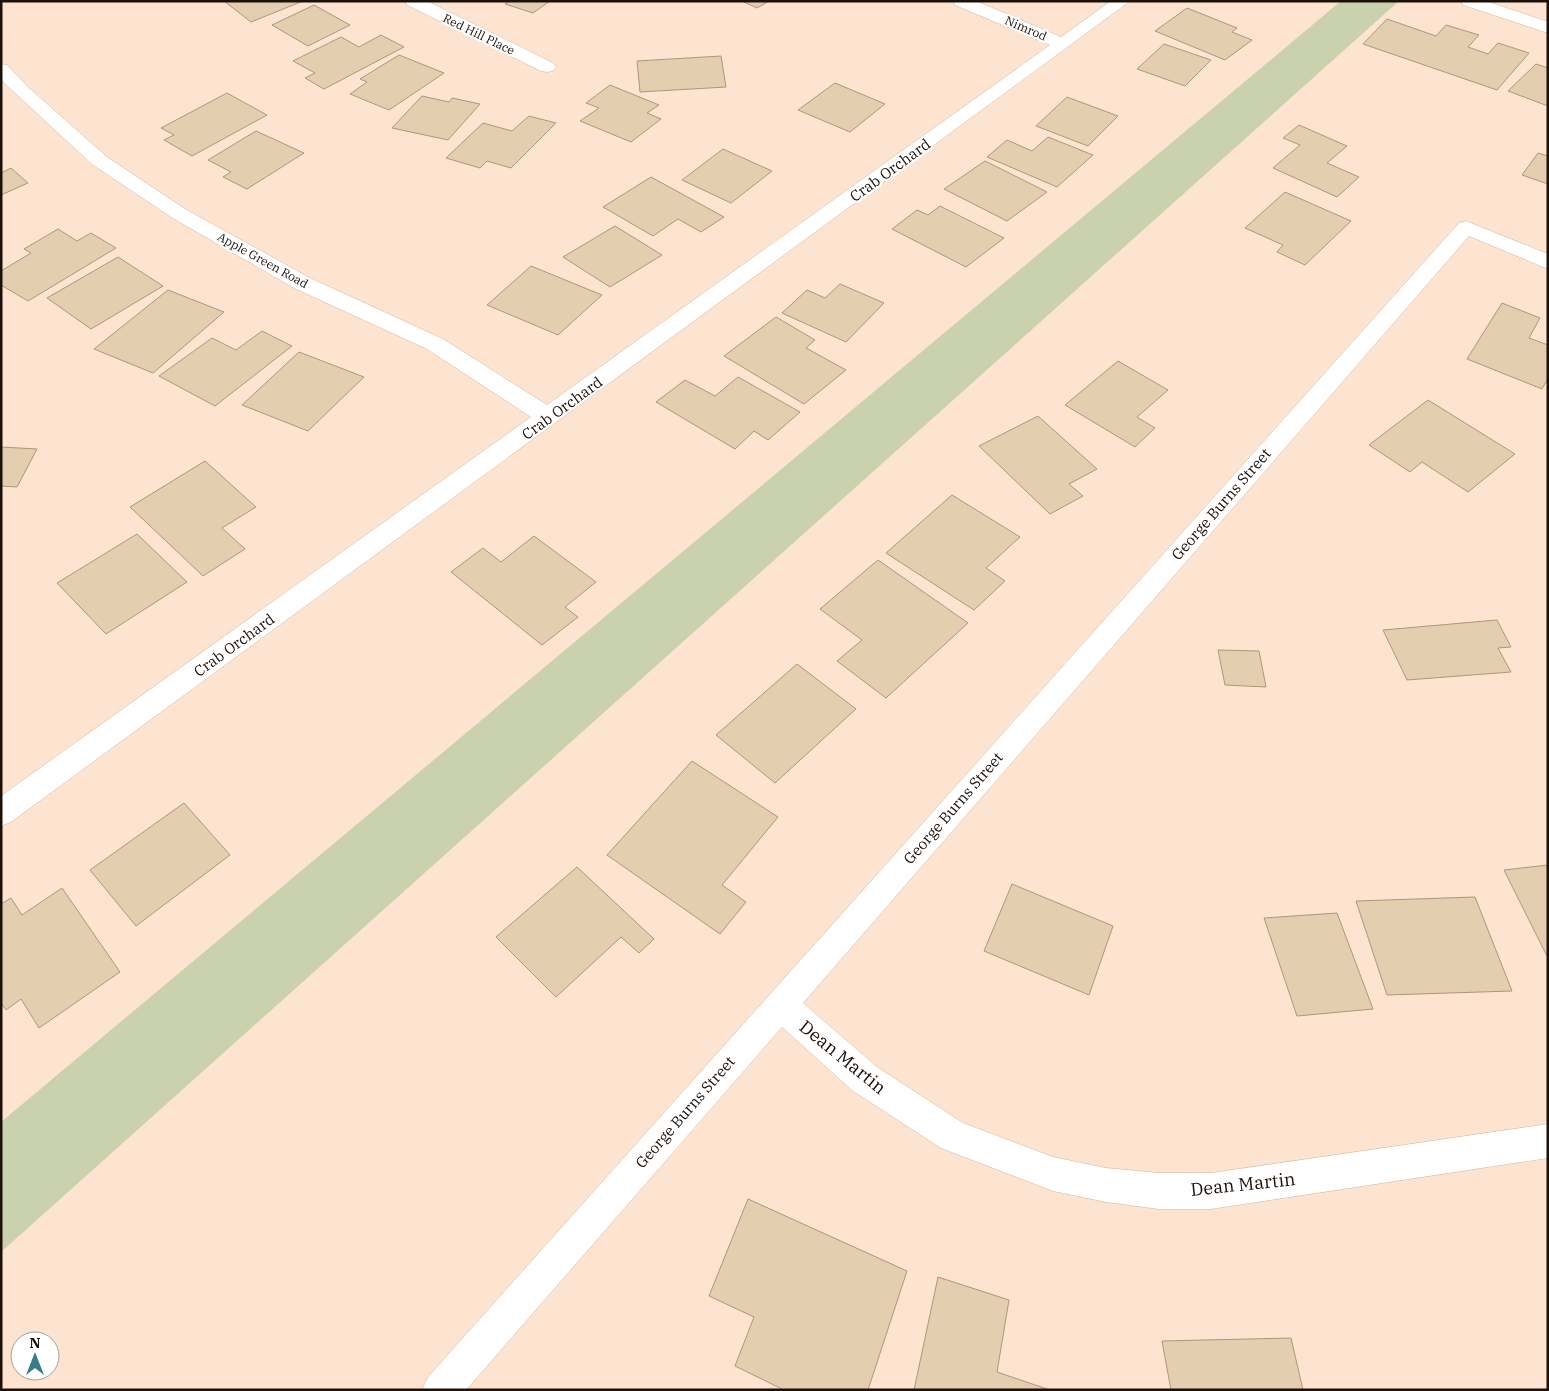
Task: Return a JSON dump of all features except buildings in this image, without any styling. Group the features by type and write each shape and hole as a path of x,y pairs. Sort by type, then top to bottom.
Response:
{"street":[{"name":"Red Hill Place","path":"413,1 547,66"},
{"name":"Nimrod","path":"961,1 1063,44"},
{"name":"Crab Orchard","path":"1,813 1122,1"},
{"path":"1469,1 1548,28"},
{"name":"Apple Green Road","path":"1,69 23,92 100,161 178,214 302,283 434,344 548,417"},
{"name":"George Burns Street","path":"441,1390 1466,227 1548,262"},
{"name":"Dean Martin","path":"780,1004 865,1079 953,1136 1053,1174 1106,1185 1159,1191 1211,1191 1548,1141"}],"green space":[{"path":"1341,1 1399,1 1,1252 1,1122"}]}
